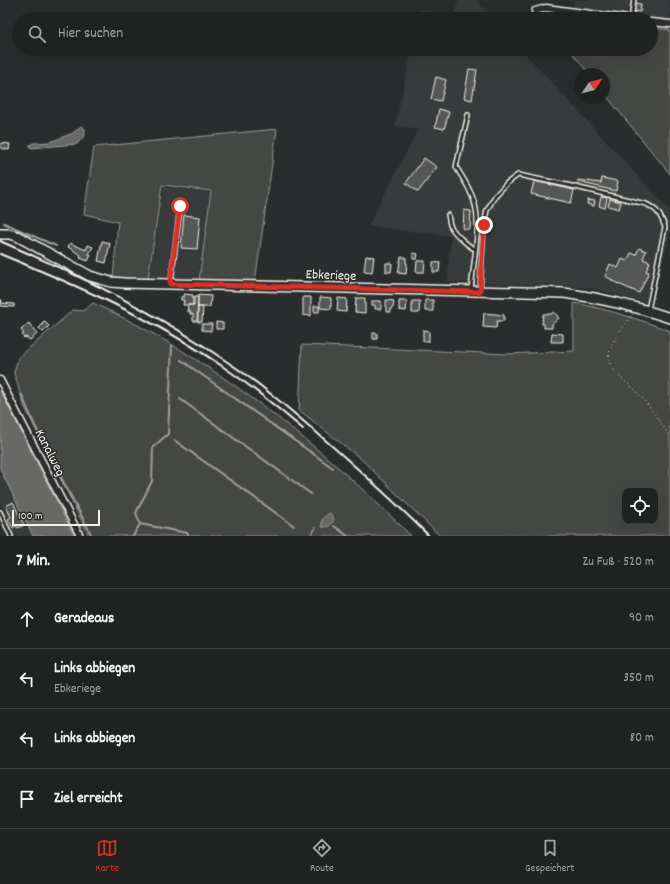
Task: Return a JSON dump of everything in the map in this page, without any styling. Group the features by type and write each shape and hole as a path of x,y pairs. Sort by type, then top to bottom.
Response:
{"street":[{"path":"535,11 546,8 577,12"},
{"path":"658,23 670,24"},
{"name":"Ebkeriege","path":"1,232 17,236 90,276 101,280 124,283 564,293 636,307 670,318"},
{"name":"Kanalweg","path":"0,380 80,536"}],"lane":[{"path":"631,12 634,0"},
{"path":"468,116 456,166 471,193 476,208 477,225 475,249 475,292"},
{"path":"475,292 487,210 495,196 507,183 518,175 646,204 655,209 661,216 664,227 648,310"},
{"path":"170,284 180,206"},
{"path":"448,215 451,228 472,248 475,249"},
{"path":"0,512 11,536"}],"path":[{"path":"636,307 612,344 609,351 609,360 618,376 634,389 670,436"}],"shaded area":[{"path":"458,0 476,0 487,12 455,12"},
{"path":"575,0 670,0 670,20 658,18 658,12 610,12 573,7"},
{"path":"421,9 435,12 420,12"},
{"path":"658,29 670,30 670,174 610,100 610,68 584,68 575,56 658,56"},
{"path":"410,56 527,56 670,211 670,232 652,305 591,288 447,282 451,236 368,226 418,130 395,126"},
{"path":"81,126 85,129 85,135 77,144 31,148 29,146 33,143 50,142 73,133"},
{"path":"277,129 255,282 199,281 211,191 162,185 148,279 113,278 118,222 84,214 94,147"},
{"path":"163,187 210,192 198,281 149,280"},
{"path":"93,303 180,349 262,405 339,468 411,536 89,536 24,406 14,373 18,358 73,310 83,311"},
{"path":"574,303 599,308 647,322 670,331 670,536 440,536 361,459 299,410 302,345 508,354 574,351"},
{"path":"0,390 74,536 33,536 0,469"},
{"path":"1,474 32,536 15,536 0,503"},
{"path":"330,513 334,519 332,523 328,526 322,527 323,518"}],"building":[{"path":"635,3 641,4 640,12 634,11"},
{"path":"469,69 477,70 472,100 464,98"},
{"path":"436,77 446,80 441,101 431,99"},
{"path":"439,109 449,112 444,129 435,127"},
{"path":"1,143 10,144 9,150 1,148"},
{"path":"424,158 437,167 418,192 406,183"},
{"path":"602,178 618,181 616,191 578,182 578,180 601,183"},
{"path":"534,181 574,190 571,203 531,194"},
{"path":"601,197 607,198 605,208 599,206"},
{"path":"610,199 621,202 619,209 608,206"},
{"path":"588,200 595,201 594,206 587,204"},
{"path":"464,210 471,211 470,229 463,229"},
{"path":"184,215 200,217 197,249 181,248"},
{"path":"102,241 110,243 106,263 98,261"},
{"path":"70,243 86,250 88,245 93,247 89,254 91,255 88,261 80,258 81,255 68,247"},
{"path":"639,248 646,251 643,259 650,262 646,271 649,272 639,293 612,281 605,276 610,264 618,268 622,259 627,261 631,253 636,255"},
{"path":"413,253 418,254 417,259 413,259"},
{"path":"366,256 374,257 372,272 364,271"},
{"path":"401,257 406,257 406,274 398,273"},
{"path":"417,261 425,261 424,272 416,272"},
{"path":"433,262 440,263 439,272 433,272"},
{"path":"386,263 392,263 391,272 386,272"},
{"path":"184,294 193,295 193,305 183,305 184,300 181,300 181,297 184,297"},
{"path":"198,295 211,296 210,307 198,307"},
{"path":"194,297 198,297 197,321 193,321 193,314 190,314 190,311 187,311 188,305 194,305"},
{"path":"303,297 311,297 311,316 303,315"},
{"path":"320,297 331,298 331,309 320,308"},
{"path":"338,298 347,299 346,312 337,311"},
{"path":"356,298 365,298 365,313 355,312"},
{"path":"0,300 2,300 1,303 14,304 14,307 1,306"},
{"path":"386,300 394,301 391,312 386,312"},
{"path":"425,300 433,300 433,311 425,311"},
{"path":"372,301 381,301 381,309 375,309 375,305 372,305"},
{"path":"399,301 407,301 406,311 399,310"},
{"path":"412,301 420,301 419,313 412,313"},
{"path":"314,306 319,306 319,312 314,312"},
{"path":"198,307 203,307 202,322 198,322"},
{"path":"554,312 559,318 552,324 552,328 544,328 544,324 542,324 543,314 551,314"},
{"path":"484,313 504,315 504,321 497,321 496,328 483,327"},
{"path":"44,321 49,326 43,332 39,328"},
{"path":"216,322 223,323 223,329 216,329"},
{"path":"29,323 37,334 30,340 26,337 24,338 22,335 24,334 21,330"},
{"path":"202,324 212,324 211,331 202,330"},
{"path":"423,330 429,331 429,341 423,341"},
{"path":"373,333 377,333 377,339 373,339"},
{"path":"552,333 563,334 563,342 551,342"},
{"path":"13,502 24,525 18,528 16,526 13,528 8,519 11,517 6,506"}],"waterway":[{"path":"4,223 56,246"},
{"path":"133,536 140,524 136,513 152,481 153,447 168,434 172,345"},
{"path":"181,360 333,468"},
{"path":"22,395 46,449 92,536"},
{"path":"180,399 311,494"},
{"path":"174,440 294,526"},
{"path":"140,524 187,533 189,536"},
{"path":"334,526 348,536"},
{"path":"311,536 315,528"}],"railway":[{"path":"0,241 58,267 144,310 172,326 238,369 316,432 374,483 429,536"},
{"path":"0,254 114,304 169,333 232,373 303,429"}],"route":[{"path":"180,206 170,284 480,292 484,225"}]}
